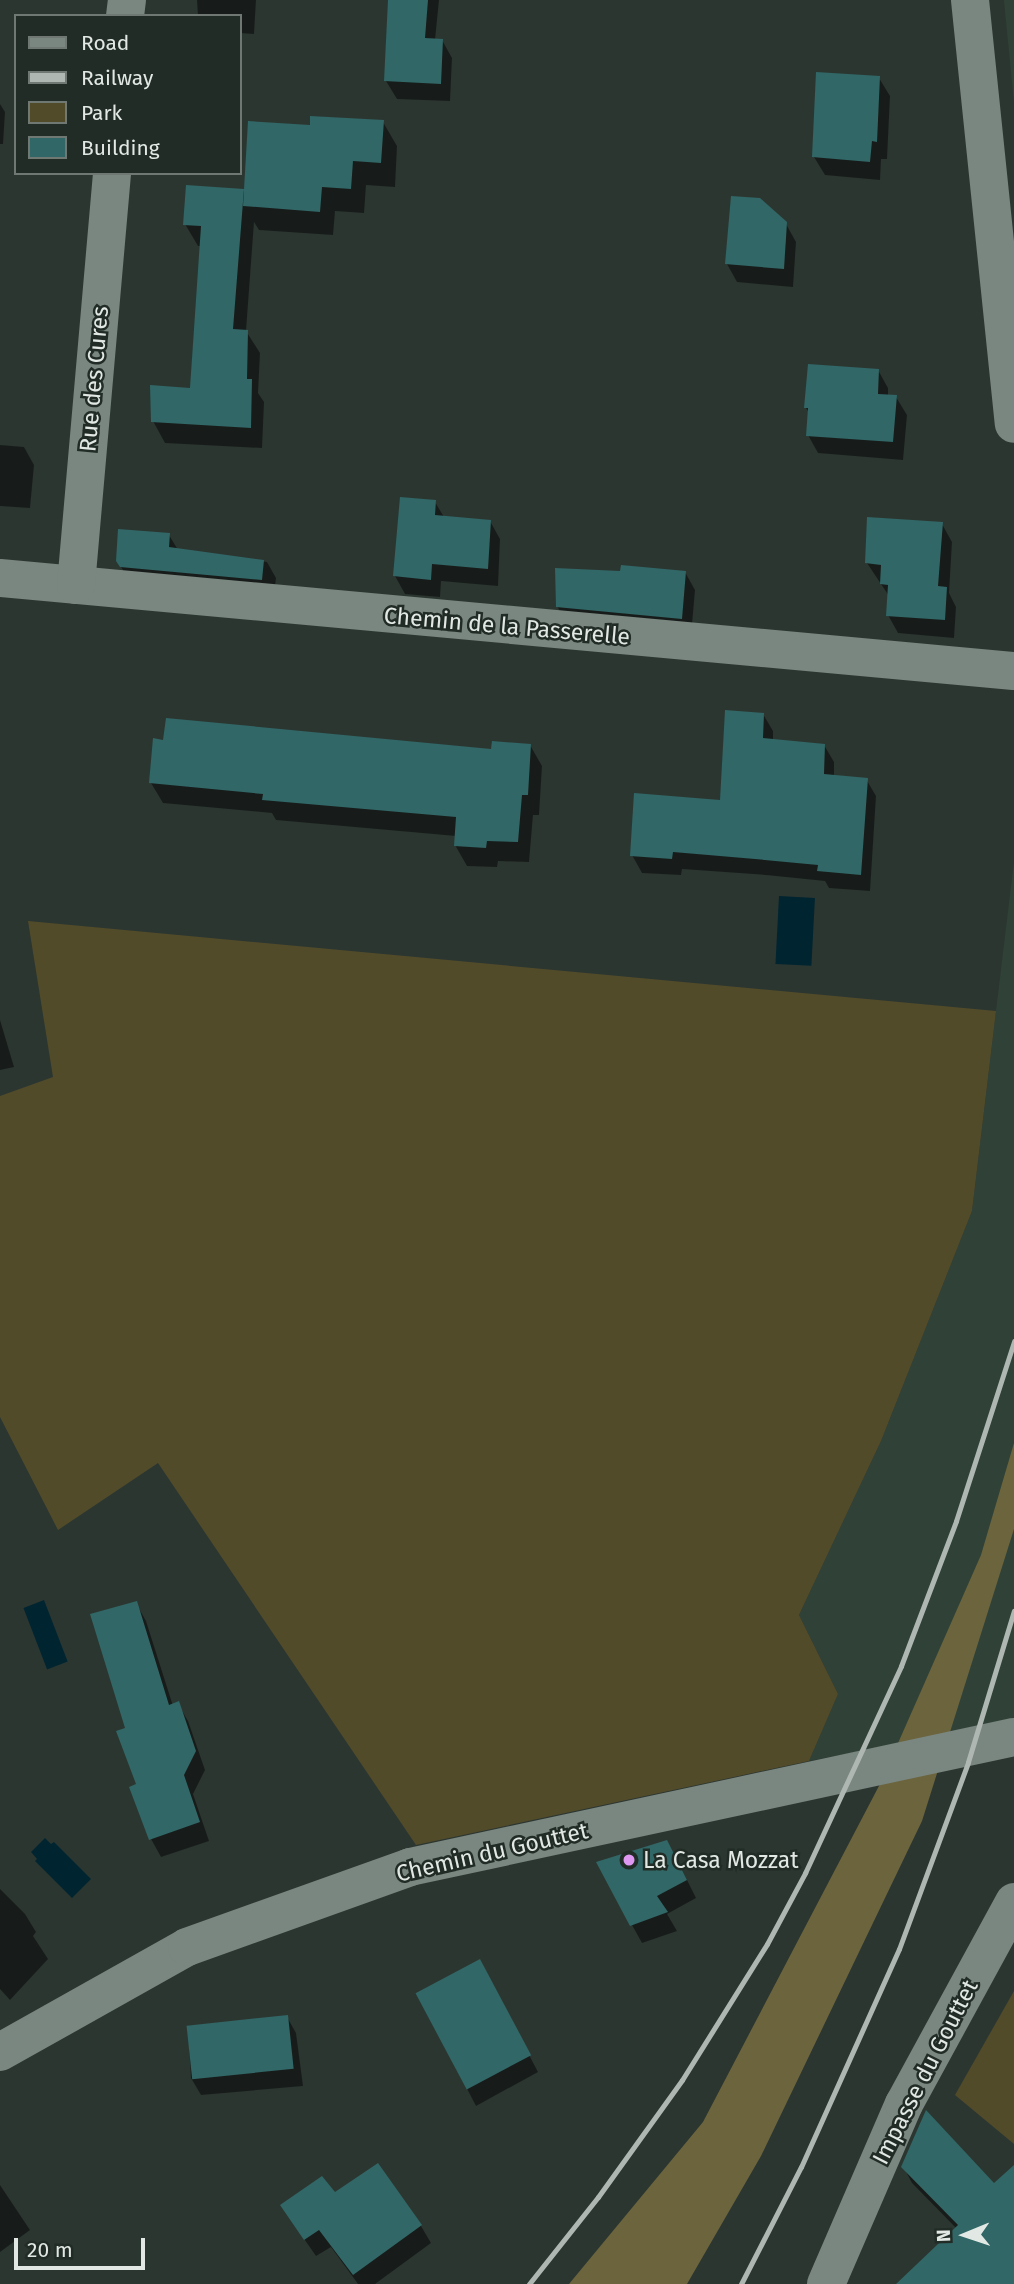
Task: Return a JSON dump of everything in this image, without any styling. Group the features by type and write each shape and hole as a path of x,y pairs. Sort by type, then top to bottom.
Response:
{"street":[{"path":"970,0 1014,424"},
{"name":"Rue des Cures","path":"75,585 111,175"},
{"name":"Chemin de la Passerelle","path":"0,578 1014,671"},
{"name":"Chemin du Gouttet","path":"0,2052 187,1947 410,1867 1014,1737"},
{"name":"Impasse du Gouttet","path":"826,2284 904,2104 1014,1902"}],"shaded area":[{"path":"1004,0 1014,0 1014,102"},
{"path":"1014,862 1014,1722 809,1761 838,1694 799,1615 881,1441 972,1211"},
{"path":"1014,1443 1014,1529 922,1821 761,2156 687,2284 569,2284 703,2122 880,1784 981,1555"}],"green space":[{"path":"28,921 996,1011 972,1211 881,1441 799,1615 838,1694 809,1761 416,1845 158,1463 58,1530 0,1417 0,1096 53,1077"},
{"path":"1014,1991 1014,2144 955,2095"}],"water":[{"path":"779,896 815,898 811,966 775,964"},
{"path":"44,1600 68,1662 47,1670 23,1608"},
{"path":"45,1838 51,1844 54,1842 91,1879 72,1898 35,1861 37,1859 31,1852"}],"building":[{"path":"388,0 428,0 425,38 443,39 441,84 384,81"},
{"path":"816,72 880,76 877,142 872,141 870,162 812,157"},
{"path":"310,116 384,120 381,163 353,161 351,189 322,187 320,212 243,206 248,121 310,125"},
{"path":"186,185 244,189 233,329 248,330 247,379 252,379 251,428 151,422 150,385 190,388 201,226 183,225"},
{"path":"731,196 760,198 787,222 784,269 725,264"},
{"path":"808,364 879,369 878,394 897,395 893,442 806,436 808,408 804,408"},
{"path":"400,497 436,500 435,515 491,520 488,569 432,564 431,580 393,576"},
{"path":"867,517 943,522 938,586 947,587 945,620 886,616 888,585 880,584 881,565 865,563"},
{"path":"118,529 170,533 169,547 264,560 262,580 120,567 116,561"},
{"path":"621,565 686,571 682,619 556,607 555,568 620,571"},
{"path":"725,710 764,713 763,738 825,744 824,774 868,778 861,875 817,871 818,865 673,852 672,859 630,856 634,793 720,800"},
{"path":"166,718 491,749 492,741 531,744 528,795 522,795 518,842 487,841 486,848 454,846 456,817 262,800 263,794 149,783 153,738 163,740"},
{"path":"137,1601 169,1705 179,1701 196,1751 184,1775 200,1822 149,1840 129,1787 136,1784 116,1731 125,1728 90,1614"},
{"path":"667,1840 687,1880 657,1896 668,1912 630,1926 596,1862"},
{"path":"480,1959 531,2055 467,2090 416,1993"},
{"path":"288,2015 294,2069 192,2079 187,2026"},
{"path":"926,2110 994,2183 1014,2165 1014,2284 896,2284 958,2225 901,2167"},
{"path":"378,2163 422,2225 353,2275 319,2230 304,2240 280,2205 322,2176 335,2192"}],"railway":[{"path":"529,2284 598,2197 682,2080 767,1944 805,1873 901,1666 956,1521 1014,1341"},
{"path":"741,2284 801,2167 899,1949 968,1762 1014,1611"}],"place":[{"name":"La Casa Mozzat","path":"629,1860"}]}
